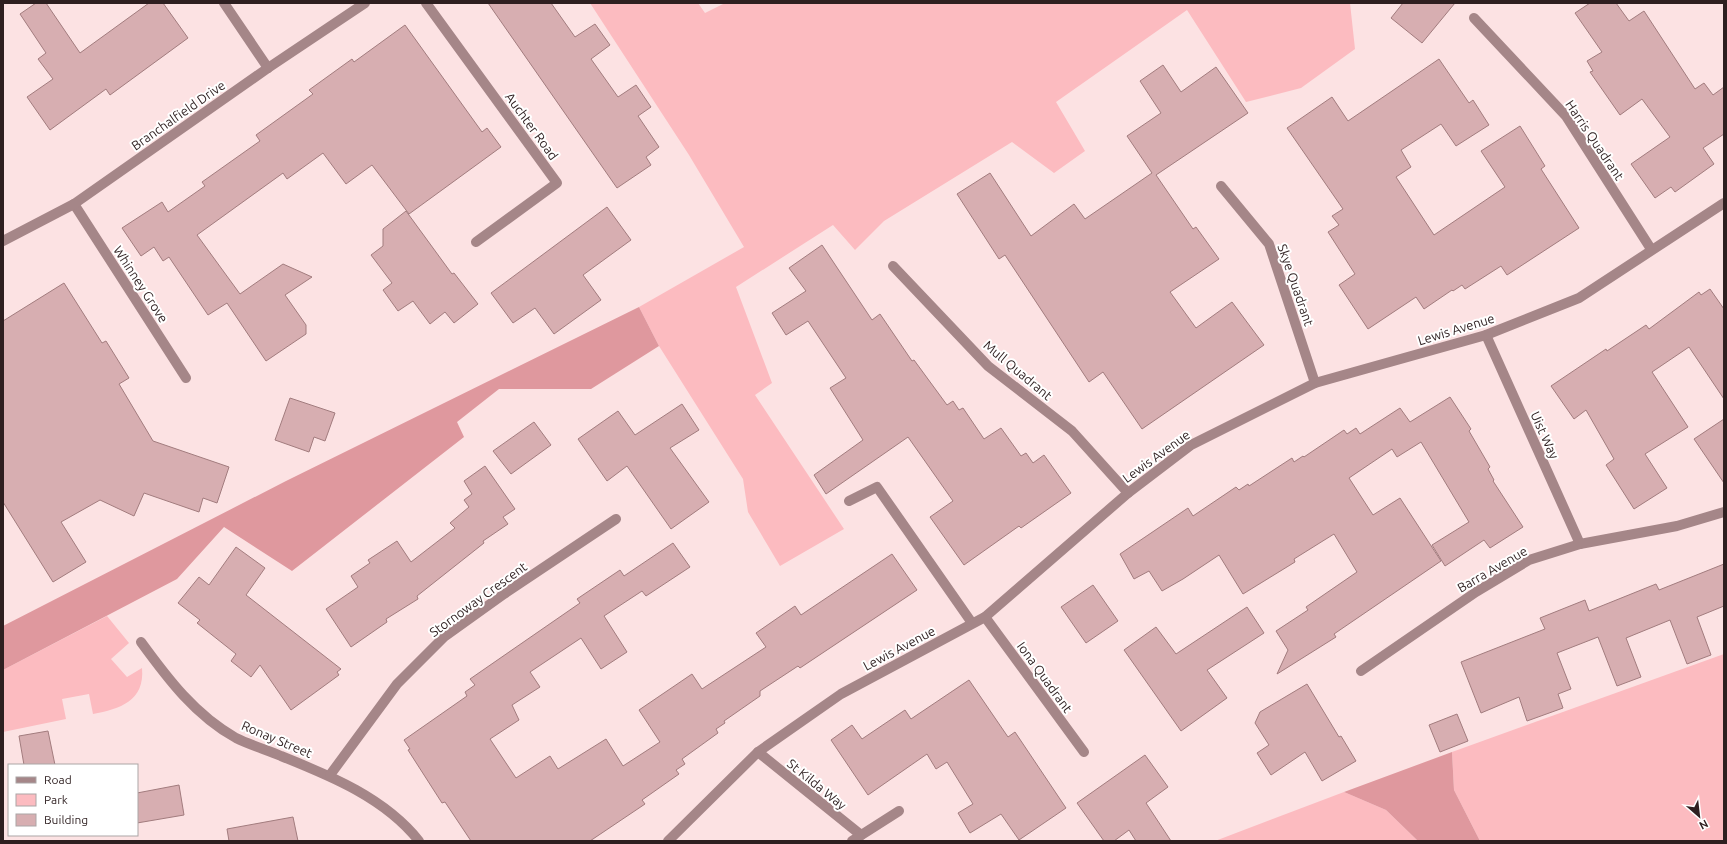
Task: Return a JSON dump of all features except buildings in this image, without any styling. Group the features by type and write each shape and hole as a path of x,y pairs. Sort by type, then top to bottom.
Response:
{"street":[{"path":"224,3 268,68"},
{"name":"Branchalfield Drive","path":"3,240 74,204 268,68 365,3"},
{"name":"Auchter Road","path":"426,3 557,183 476,242"},
{"name":"Harris Quadrant","path":"1474,18 1566,116 1651,249"},
{"name":"Skye Quadrant","path":"1222,186 1269,244 1316,383"},
{"name":"Lewis Avenue","path":"668,841 758,752 841,694 985,617 1128,492 1191,445 1316,383 1486,335 1579,298 1651,249 1724,203"},
{"name":"Whinney Grove","path":"74,204 186,378"},
{"name":"Mull Quadrant","path":"893,266 988,366 1072,431 1128,492"},
{"name":"Uist Way","path":"1486,335 1580,544"},
{"path":"849,501 877,487 972,623"},
{"name":"Barra Avenue","path":"1361,670 1476,592 1529,560 1580,544 1677,526 1724,512"},
{"name":"Stornoway Crescent","path":"330,775 397,684 444,637 504,594 616,519"},
{"name":"Iona Quadrant","path":"985,617 1084,752"},
{"name":"Ronay Street","path":"141,642 170,680 201,714 237,738 330,775 358,790 405,824 419,841"},
{"name":"St Kilda Way","path":"758,752 861,835"},
{"path":"852,841 899,811"}],"green space":[{"path":"590,3 698,3 705,13 725,3 1350,3 1355,49 1301,88 1246,102 1187,10 1056,102 1085,151 1054,173 1012,142 884,221 855,250 833,225 736,287 772,383 755,395 844,529 780,566 748,512 743,479 659,346 639,307 744,247 689,155"},
{"path":"107,616 129,643 111,659 127,677 142,668 142,679 135,696 129,702 121,706 93,714 89,694 62,699 66,719 3,732 3,670"},
{"path":"1724,654 1724,841 1480,841 1454,790 1452,752"},
{"path":"1344,792 1386,810 1418,841 1215,841"}],"shaded area":[{"path":"639,307 659,346 591,389 499,389 457,422 464,437 292,571 224,527 177,579 3,670 3,626 286,481"},
{"path":"1452,752 1454,790 1480,841 1418,841 1386,810 1344,792"}]}
